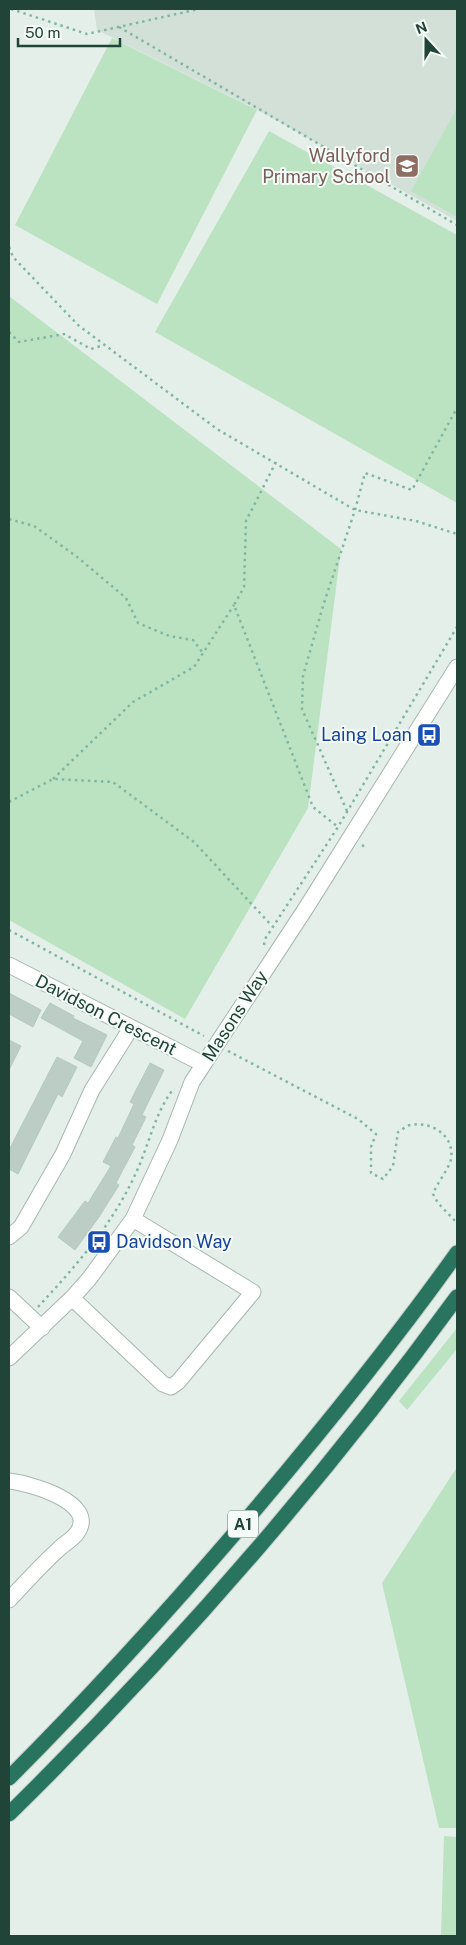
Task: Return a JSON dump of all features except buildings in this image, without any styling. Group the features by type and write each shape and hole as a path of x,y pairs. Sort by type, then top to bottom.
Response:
{"highway":[{"name":"A1","path":"9,1778 173,1605 240,1527 336,1411 457,1253"},
{"name":"A1","path":"9,1814 118,1702 248,1557 360,1422 457,1297"}],"street":[{"name":"Masons Way","path":"9,1358 42,1328 89,1279 133,1219 170,1140 192,1082 452,690 457,667"},
{"name":"Davidson Crescent","path":"9,965 203,1064"},
{"path":"9,1237 21,1227 63,1154 92,1090 131,1028"},
{"path":"72,1298 166,1387 175,1386 253,1292 133,1219"},
{"path":"9,1297 42,1328"},
{"path":"9,1481 22,1482 59,1495 77,1510 80,1521 78,1532 9,1600"}],"path":[{"path":"11,9 87,34 200,9"},
{"path":"120,26 457,225"},
{"path":"9,247 13,256 78,325 217,429 355,510 416,521 457,534"},
{"path":"9,332 19,342 64,334 91,349 104,345"},
{"path":"348,811 302,709 304,676 323,606 355,510 365,473 412,490 457,408"},
{"path":"9,802 53,780 132,702 194,667 244,586 246,521 276,462"},
{"path":"9,519 34,526 76,556 126,598 138,623 169,636 193,640 203,653"},
{"path":"234,605 313,807 338,827"},
{"path":"383,754 457,628"},
{"path":"53,780 113,782 194,842 272,927"},
{"path":"9,930 216,1044 358,1119 376,1134 371,1147 371,1173 383,1178 393,1166 398,1132 410,1125 430,1125 444,1133 451,1145 450,1160 433,1194 438,1203 457,1222"}],"shaded area":[{"name":"Wallyford Primary School","path":"94,9 457,9 457,221 258,110 97,30"}],"green space":[{"path":"112,38 257,110 157,304 15,225"},
{"path":"457,108 457,217 411,191"},
{"path":"269,131 457,235 457,503 155,332"},
{"path":"9,296 341,549 308,808 185,1019 9,920"},
{"path":"457,1328 457,1349 407,1410 399,1401"},
{"path":"457,1467 457,1828 439,1828 382,1583"},
{"path":"444,1836 457,1837 457,1936 441,1936"}],"place":[{"name":"Wallyford Primary School","path":"407,166"},
{"name":"Laing Loan","path":"429,735"},
{"name":"Davidson Way","path":"99,1242"}]}
